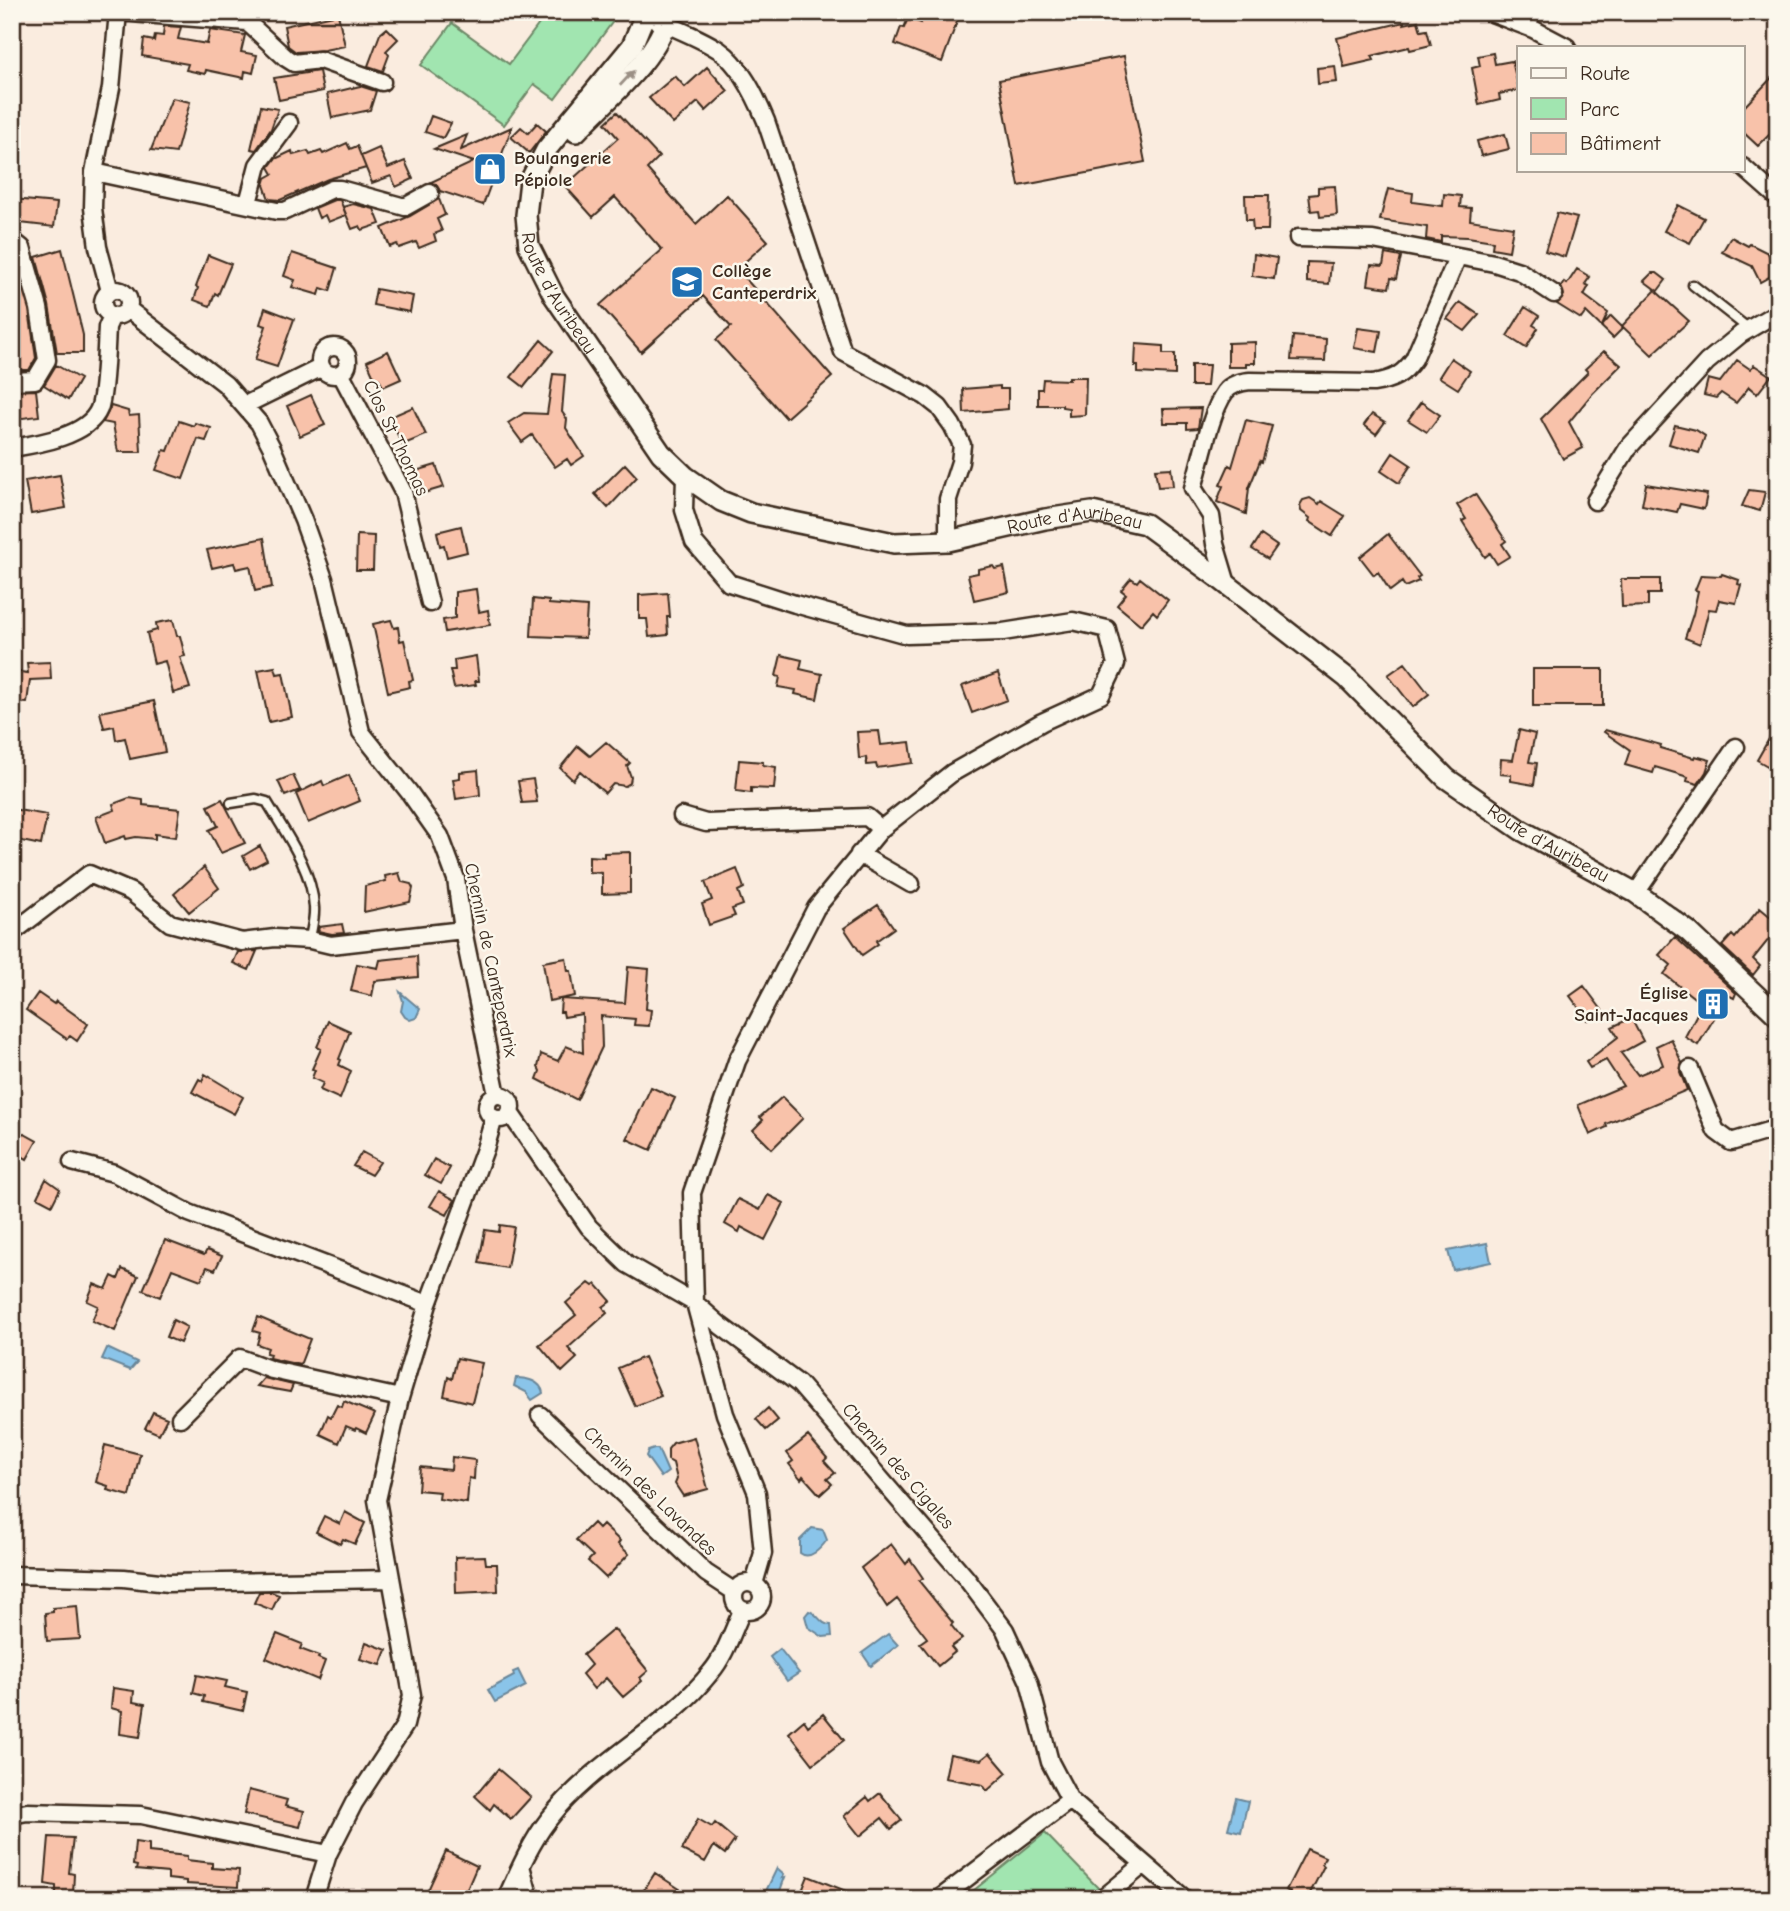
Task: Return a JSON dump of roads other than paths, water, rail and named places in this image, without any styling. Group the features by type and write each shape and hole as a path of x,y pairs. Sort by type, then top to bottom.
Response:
{"street":[{"path":"118,12 247,22 295,63 320,60 382,82"},
{"name":"Chemin de Canteperdrix","path":"110,291 98,247 93,208 94,172 111,88 118,12"},
{"path":"1489,12 1565,46"},
{"path":"645,14 668,18 719,50 735,65 758,102 844,352 925,396 939,407 957,435 962,445 960,462 948,499 948,541"},
{"name":"Route d'Auribeau","path":"645,14 632,46 546,150 530,181 526,215 529,246 554,296 661,453 685,476 722,501 751,513 894,542 948,541 1045,519 1092,512 1145,524 1347,678 1446,778 1521,830 1636,893 1688,932 1778,1016"},
{"path":"530,181 652,51 668,18"},
{"path":"248,203 258,165 289,122"},
{"path":"1744,168 1778,198"},
{"path":"94,172 285,211 332,189 340,188 405,207 430,193"},
{"path":"1298,238 1373,240 1494,263 1519,271 1554,294"},
{"path":"12,240 22,248 39,309 47,360 35,380 12,381"},
{"path":"1227,584 1215,544 1211,516 1193,488 1215,414 1225,392 1236,383 1250,381 1373,383 1389,381 1405,373 1414,359 1458,256"},
{"name":"Chemin de Canteperdrix","path":"112,316 102,304 104,296 110,291 118,290 125,293 129,301 128,309 225,384 259,423 272,448 303,520 324,579 360,732 409,792 440,836 456,879 463,930 497,1095 503,1095 509,1101 502,1115"},
{"path":"12,448 49,442 81,429 99,410 107,327 112,316 121,315 128,309"},
{"path":"1595,501 1628,448 1707,362 1749,329 1778,312"},
{"name":"Clos St Thomas","path":"336,346 344,350 348,362 341,374 320,368 321,355 327,348 336,346"},
{"path":"245,405 320,368"},
{"name":"Clos St Thomas","path":"341,374 403,492 430,603"},
{"path":"685,476 684,510 694,542 729,583 907,635 1003,632 1073,621 1107,629 1116,664 1101,695 1042,722 952,773 881,829 816,908 737,1061 692,1194 695,1303 725,1414 757,1493 763,1553 754,1584"},
{"path":"1636,893 1736,747"},
{"path":"682,816 706,822 867,817 881,829"},
{"path":"859,854 911,884"},
{"path":"12,933 89,874 131,892 170,923 242,942 275,938 310,940 331,945 463,930"},
{"path":"1690,1069 1716,1131 1724,1138 1731,1142 1778,1128"},
{"path":"314,1899 328,1854 354,1803 405,1725 412,1695 377,1500 400,1398 428,1304 485,1149 502,1115"},
{"name":"Chemin des Cigales","path":"502,1115 522,1127 589,1227 627,1264 695,1303 721,1326 799,1384 966,1578 1005,1630 1029,1682 1050,1762 1070,1800 1185,1899"},
{"path":"72,1162 114,1173 189,1213 428,1304"},
{"path":"180,1418 240,1358 272,1370 400,1398"},
{"name":"Chemin des Lavandes","path":"540,1415 706,1573 735,1592"},
{"path":"12,1575 124,1578 168,1583 391,1579"},
{"path":"743,1583 754,1584 762,1593 762,1602 756,1609 742,1611 735,1604 735,1592 743,1583"},
{"path":"506,1899 521,1866 549,1819 589,1779 672,1713 713,1671 742,1611"},
{"path":"939,1899 1070,1800"},
{"path":"12,1815 27,1812 141,1815 328,1854"},
{"path":"1102,1899 1143,1865"},
{"path":"521,1866 530,1899"}],"lane":[{"path":"1693,285 1749,329"},
{"path":"231,803 256,799 267,803 292,844 309,880 314,908 310,940"}],"water":[{"path":"400,992 420,1009 416,1018 410,1020 401,1011 403,1001"},
{"path":"1487,1243 1491,1262 1453,1270 1448,1251"},
{"path":"107,1348 137,1362 130,1370 102,1359"},
{"path":"516,1378 536,1383 543,1393 532,1400 526,1392 514,1386"},
{"path":"658,1449 668,1472 661,1477 646,1456 648,1451"},
{"path":"812,1528 823,1530 827,1540 815,1553 804,1555 800,1553 800,1540"},
{"path":"809,1611 831,1625 832,1636 823,1637 808,1627 805,1616"},
{"path":"888,1634 898,1645 871,1666 862,1653"},
{"path":"780,1649 799,1673 787,1681 770,1657"},
{"path":"518,1670 526,1686 495,1702 488,1690 514,1676 513,1672"},
{"path":"1236,1798 1248,1801 1241,1832 1228,1829"},
{"path":"777,1868 784,1874 782,1878 785,1877 777,1899 768,1899 764,1895"}],"place":[{"name":"Boulangerie Pépiole","path":"490,169"},
{"name":"Collège Canteperdrix","path":"687,282"},
{"name":"Église Saint-Jacques","path":"1713,1004"}]}
